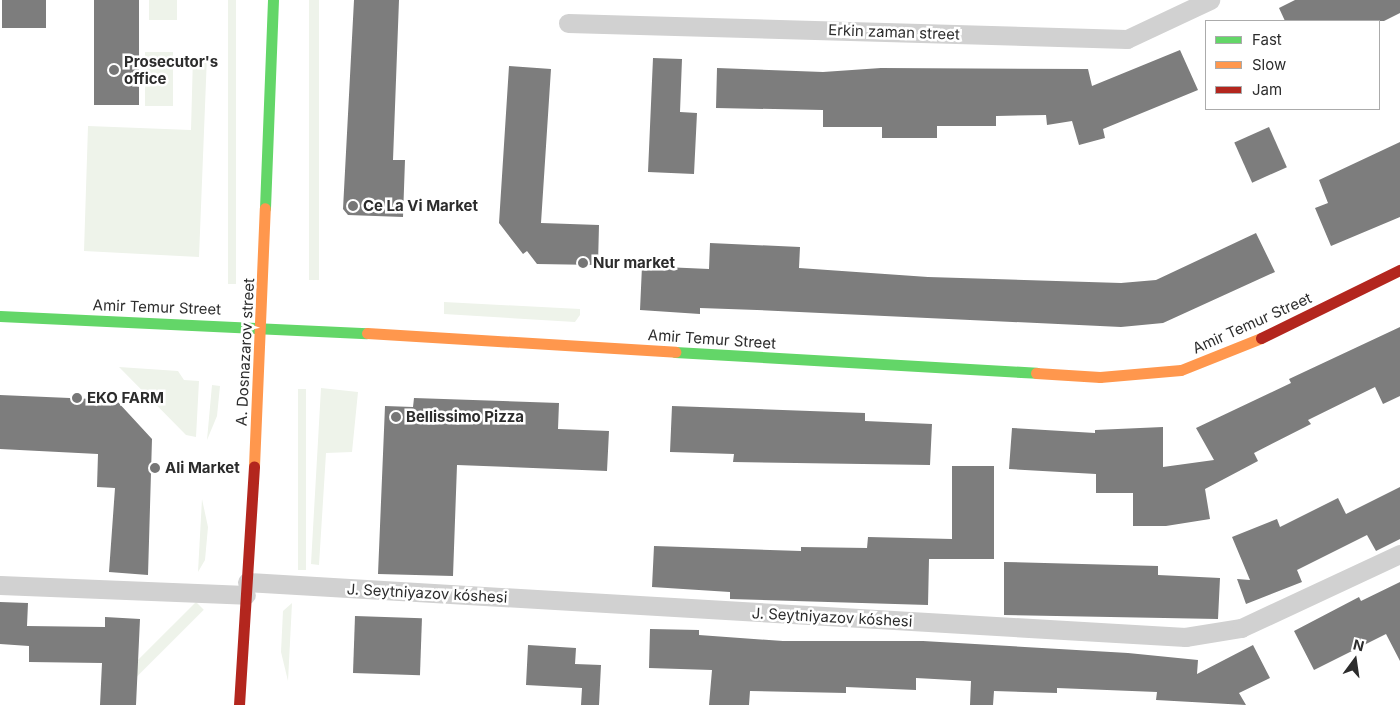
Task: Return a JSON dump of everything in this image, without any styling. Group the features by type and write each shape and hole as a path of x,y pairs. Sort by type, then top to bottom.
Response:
{"street":[{"name":"A. Dosnazarov street","path":"240,705 262,327 272,0"},
{"name":"Erkin zaman street","path":"568,22 1127,39 1210,0"},
{"name":"Amir Temur Street","path":"0,316 262,327 1100,377 1181,370 1242,347 1400,270"},
{"name":"J. Seytniyazov kóshesi","path":"0,585 246,588 1185,637 1241,628 1400,554"}],"shaded area":[{"path":"149,0 177,0 177,20 149,20"},
{"path":"228,0 236,0 236,284 228,284"},
{"path":"309,0 319,0 319,280 309,280"},
{"path":"145,52 173,52 173,106 145,106"},
{"path":"193,56 207,56 199,257 84,251 88,126 191,130"},
{"path":"444,302 580,309 580,315 575,322 444,314"},
{"path":"119,367 178,371 184,380 199,381 196,437 186,435"},
{"path":"212,385 220,386 217,416 207,440"},
{"path":"321,388 358,392 352,452 326,453 319,565 311,564"},
{"path":"298,389 306,389 306,570 298,570"},
{"path":"202,499 208,527 205,560 198,572"},
{"path":"196,602 204,610 131,683 123,675"},
{"path":"292,603 288,681 281,652 283,611"}],"building":[{"path":"2,0 46,0 46,28 2,28"},
{"name":"Prosecutor's office","path":"94,0 139,0 139,105 94,105"},
{"path":"354,0 399,0 393,160 405,160 403,217 348,215 343,209"},
{"path":"1295,0 1400,0 1400,13 1384,21 1285,20 1279,8"},
{"path":"1180,50 1198,90 1103,129 1105,138 1079,145 1072,121 1047,125 1046,115 996,116 996,126 937,126 937,138 882,138 882,127 823,127 823,110 716,108 717,68 823,72 881,68 1088,69 1092,86"},
{"path":"653,58 682,59 680,112 697,113 694,174 648,172"},
{"path":"509,66 551,69 541,223 599,225 598,265 537,264 527,251 523,254 499,223"},
{"path":"1269,127 1287,167 1252,183 1234,142"},
{"path":"1400,142 1400,217 1331,246 1315,208 1328,203 1319,180"},
{"path":"1256,233 1275,272 1163,323 1121,327 757,310 700,308 700,314 640,310 642,266 709,269 710,243 800,247 799,268 928,277 1121,283 1156,280"},
{"path":"1400,327 1400,396 1383,404 1375,387 1308,420 1311,424 1254,453 1258,461 1205,489 1210,519 1166,526 1133,526 1133,493 1096,493 1096,474 1009,469 1012,428 1095,433 1095,430 1163,427 1163,467 1214,460 1196,428 1291,383 1289,379"},
{"path":"0,395 116,400 152,439 148,575 109,572 115,488 97,487 98,454 0,449"},
{"path":"414,398 559,403 558,429 609,431 607,471 457,465 453,576 378,574 385,406 413,407"},
{"path":"672,406 865,413 865,421 932,424 930,465 733,462 734,454 670,452"},
{"path":"952,466 994,466 994,559 929,559 928,605 730,599 730,592 652,587 654,546 801,551 801,547 867,548 868,537 952,539"},
{"path":"1400,487 1400,539 1376,551 1367,535 1297,570 1302,582 1246,604 1237,579 1250,580 1232,537 1277,519 1280,527 1338,498 1346,514"},
{"path":"1004,562 1158,566 1158,575 1220,578 1218,619 1004,615"},
{"path":"1400,582 1400,661 1386,634 1314,670 1294,631 1359,597 1361,601"},
{"path":"0,602 28,603 27,626 105,627 105,617 140,619 136,705 100,705 102,663 29,662 29,646 0,644"},
{"path":"355,616 422,618 420,675 353,673"},
{"path":"650,629 699,630 699,635 783,641 923,641 1128,653 1198,660 1197,674 1253,645 1270,678 1239,693 1246,705 1156,700 1157,692 1057,688 1057,693 994,691 993,705 970,705 971,681 916,678 916,690 846,687 846,693 750,691 749,705 709,705 712,670 649,668"},
{"path":"528,645 576,648 575,664 601,665 599,705 581,705 582,688 526,685"}],"traffic: fast":[{"path":"265,208 273,0"},
{"path":"0,316 367,333"},
{"path":"675,352 1036,373"}],"traffic: slow":[{"path":"254,466 265,208"},
{"path":"367,333 675,352"},
{"path":"1036,373 1100,377 1181,370 1261,338"}],"traffic: jam":[{"path":"1261,338 1400,270"},
{"path":"239,705 254,466"}],"place":[{"name":"Prosecutor's office","path":"114,70"},
{"name":"Ce La Vi Market","path":"353,206"},
{"name":"Nur market","path":"583,263"},
{"name":"EKO FARM","path":"77,398"},
{"name":"Bellissimo Pizza","path":"396,417"},
{"name":"Ali Market","path":"155,468"}]}
